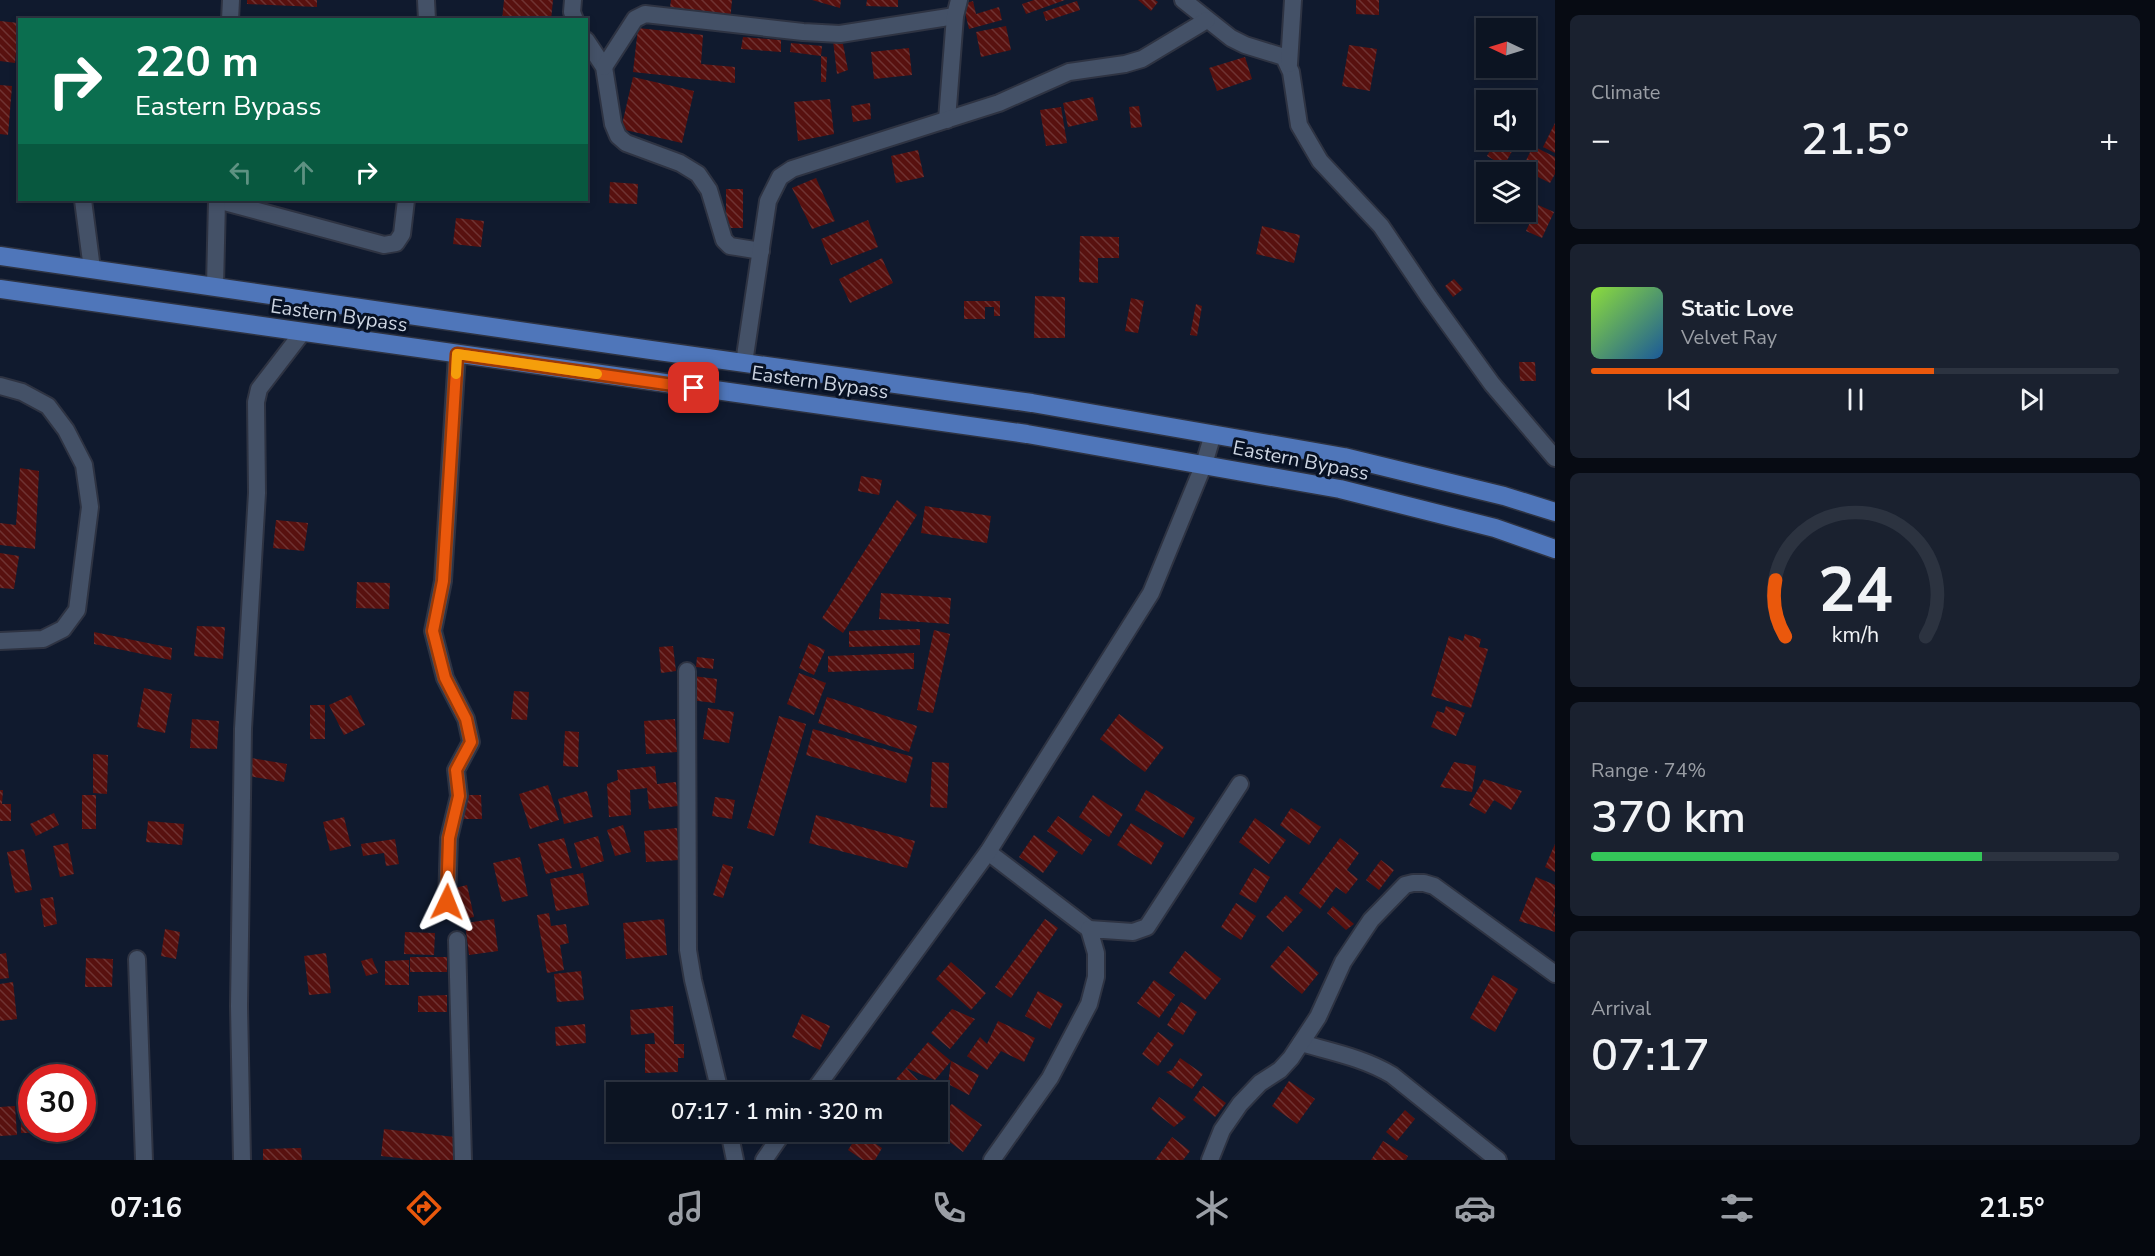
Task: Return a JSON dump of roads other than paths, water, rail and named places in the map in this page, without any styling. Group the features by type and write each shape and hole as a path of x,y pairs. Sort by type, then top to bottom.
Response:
{"main road":[{"name":"Eastern Bypass","path":"0,256 1032,403 1344,457 1504,496 1555,512"},
{"name":"Eastern Bypass","path":"0,289 1027,434 1340,489 1495,528 1555,549"}],"street":[{"path":"230,18 231,0"},
{"path":"426,0 427,18"},
{"path":"573,0 574,18"},
{"path":"1183,0 1231,38 1245,45 1284,57 1289,64"},
{"path":"1293,0 1289,64 1299,125 1320,160 1381,225 1429,297 1492,384 1555,458"},
{"path":"604,68 635,19 645,14 840,34 957,8 947,120"},
{"path":"744,363 768,201 780,177 792,169 999,103 1069,72 1125,64 1142,59 1207,20"},
{"path":"588,43 604,68 613,124 618,136 626,143 680,163 698,174 709,190 724,240 730,246 761,251"},
{"path":"83,201 92,269"},
{"path":"215,286 217,201"},
{"path":"221,201 384,245 396,243 402,234 406,201"},
{"path":"242,1160 239,1006 243,729 257,493 256,402 259,389 302,333"},
{"path":"447,902 449,838 459,796 456,770 471,742 466,719 445,678 433,631 443,581 457,354"},
{"path":"0,386 22,392 48,406 66,430 84,465 90,507 77,610 63,629 43,639 0,641"},
{"path":"820,1082 988,852 1151,594 1204,464 1213,434"},
{"path":"687,671 688,950 718,1082"},
{"path":"988,852 1089,929 1134,932 1147,927 1240,784"},
{"path":"1210,1160 1222,1130 1240,1104 1260,1083 1280,1070 1291,1058 1318,1017 1343,962 1371,920 1405,885 1424,883 1434,886 1555,974"},
{"path":"992,1160 1050,1078 1089,1004 1096,976 1096,953 1089,929"},
{"path":"457,940 463,1160"},
{"path":"137,959 144,1160"},
{"path":"1301,1043 1377,1066 1392,1075 1498,1160"},
{"path":"731,1142 735,1160"},
{"path":"764,1160 776,1142"}]}
